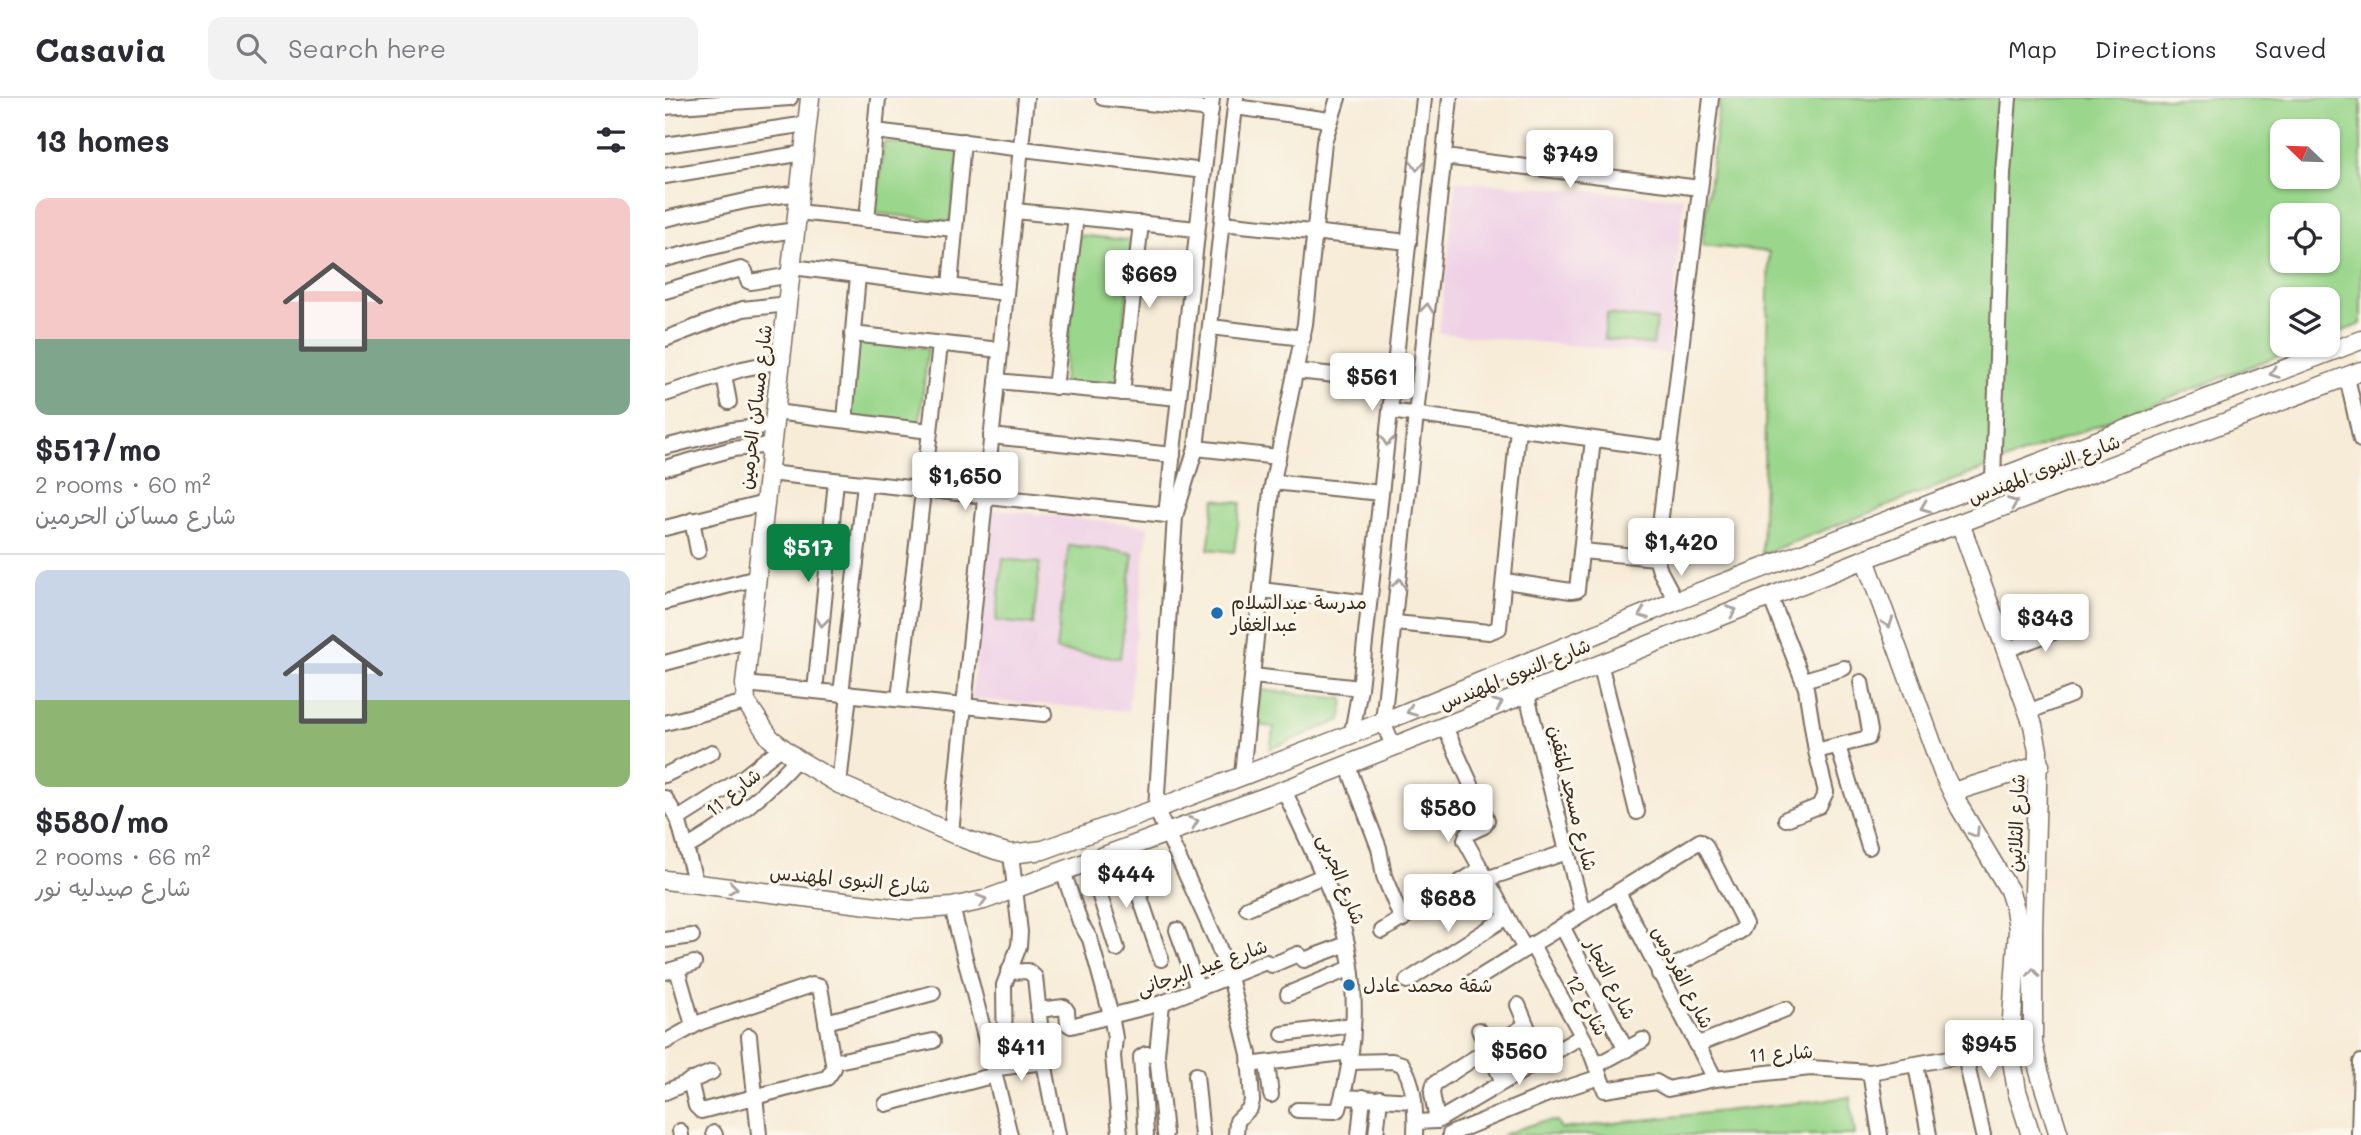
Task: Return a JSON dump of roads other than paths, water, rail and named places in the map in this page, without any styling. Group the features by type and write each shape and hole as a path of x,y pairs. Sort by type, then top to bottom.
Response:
{"street":[{"path":"665,107 790,98"},
{"name":"شارع مساكن الحرمين","path":"745,693 810,98"},
{"path":"867,220 878,98"},
{"path":"951,833 1026,98"},
{"path":"1103,98 1212,104 1173,455 1156,809 1216,940 1230,977 1249,1065 1252,1101 1250,1108 1237,1121 1237,1135"},
{"path":"1242,775 1273,482 1303,338 1324,142 1338,98"},
{"path":"1352,733 1360,688 1423,98"},
{"path":"1393,746 1383,722 1450,98"},
{"path":"1676,601 1656,558 1711,98"},
{"path":"1993,481 2003,173 2009,98"},
{"path":"1170,515 1196,448 1235,103 1329,120"},
{"path":"665,145 807,124"},
{"path":"875,131 1204,171"},
{"path":"950,286 963,141"},
{"path":"665,176 804,153"},
{"path":"1444,157 1700,188"},
{"path":"665,219 750,200 800,193"},
{"path":"1015,211 1197,229"},
{"path":"1055,387 1076,217"},
{"path":"665,259 761,235 797,221 867,220 954,229"},
{"path":"1122,393 1141,223"},
{"path":"1222,223 1409,242"},
{"path":"665,291 741,270 745,271 751,282 791,271 1006,293"},
{"path":"845,420 858,276"},
{"path":"665,339 743,309 788,304"},
{"path":"1210,327 1303,338"},
{"path":"852,334 1000,350"},
{"name":"شارع النبوى المهندس","path":"1011,854 1059,845 1156,809 1383,722 1676,601 2361,340"},
{"path":"898,699 940,345"},
{"path":"665,394 780,361"},
{"path":"1296,371 1394,381"},
{"path":"2354,374 2361,440"},
{"name":"شارع النبوى المهندس","path":"665,880 887,908 952,907 984,900 1284,790 1860,561 2354,374"},
{"path":"724,375 729,402"},
{"path":"997,381 1179,398"},
{"path":"1390,411 1668,449"},
{"path":"665,447 774,418 845,420 930,430"},
{"path":"1395,623 1495,632 1501,622 1518,428"},
{"path":"991,436 1173,455"},
{"path":"1505,581 1575,591 1578,587 1593,439"},
{"path":"665,468 733,449 771,444"},
{"path":"1196,448 1278,457"},
{"path":"768,473 1170,515"},
{"path":"815,691 836,481"},
{"path":"1273,482 1381,493"},
{"path":"839,783 865,484"},
{"path":"665,528 765,503"},
{"path":"691,520 698,551"},
{"name":"شارع الثلاثين","path":"1960,523 2028,712 2040,765 2026,929 2010,1048 2017,1091 2031,1135"},
{"name":"شارع الثلاثين","path":"1845,538 1860,561 1943,773 2009,890 2026,929 2033,1043 2059,1135"},
{"path":"1581,551 1656,558"},
{"path":"665,602 757,578"},
{"path":"1261,590 1369,603"},
{"path":"1770,596 1804,680 1825,787 1825,797 1819,806 1786,820"},
{"path":"2006,650 2072,625"},
{"path":"665,663 750,640"},
{"path":"1600,663 1637,811"},
{"path":"1804,680 1844,668"},
{"path":"1253,676 1360,688"},
{"path":"1816,751 1865,740 1870,734 1861,682"},
{"path":"665,723 745,693 815,691 1044,714"},
{"name":"شارع مسجد المتقين","path":"1526,692 1583,913"},
{"path":"745,693 761,727 797,760 839,783 951,833 1011,854 1019,946 1004,985 998,1070"},
{"path":"2028,712 2071,695"},
{"name":"شارع 12","path":"1444,725 1487,820 1484,826 1464,838 1507,917 1582,1036 1602,1080"},
{"path":"1838,746 1869,847"},
{"path":"678,819 730,786 781,748"},
{"path":"665,775 712,752"},
{"name":"شارع 11","path":"686,848 745,810 797,760"},
{"path":"1347,764 1379,848 1384,876 1402,919"},
{"path":"1953,792 2040,765"},
{"name":"شارع الجربى","path":"1284,790 1323,876 1347,944 1351,968 1353,1025 1343,1097"},
{"path":"665,799 678,819 696,884"},
{"path":"1472,982 1700,841 1705,845 1745,923 1742,930 1659,974"},
{"path":"1124,850 1161,959"},
{"path":"1382,931 1484,874 1567,852"},
{"path":"1089,862 1117,949"},
{"path":"1063,871 1080,922 1090,939 1111,1015 1115,1038 1113,1056 1120,1135"},
{"path":"1247,908 1323,876"},
{"name":"شارع الفردوس","path":"1618,892 1716,1079"},
{"path":"952,907 998,1070 1010,1135"},
{"path":"1408,981 1507,917"},
{"name":"شارع التجار","path":"1562,926 1626,1050"},
{"path":"1177,930 1198,989"},
{"path":"665,940 692,936"},
{"name":"شارع عيد البرجانى","path":"1038,1010 1064,1007 1068,1024 1071,1026 1162,1003 1266,962 1272,965 1297,954 1304,960 1347,944"},
{"path":"693,1025 671,970 694,963"},
{"path":"1288,994 1351,968"},
{"path":"1008,972 1028,971 1033,974 1044,1062 1058,1135"},
{"path":"665,1042 693,1025 812,985 820,987 834,1068 827,1078 701,1111 696,1106 690,1080"},
{"path":"826,1022 933,993"},
{"path":"1162,1003 1157,1054 1165,1134"},
{"path":"1518,1005 1541,1060"},
{"path":"1696,1045 1786,1009"},
{"path":"1283,1034 1353,1025"},
{"path":"1437,1121 1432,1093 1434,1084 1526,1025"},
{"path":"1479,1030 1503,1082"},
{"path":"1249,1065 1349,1057 1398,1062 1405,1069 1413,1101 1415,1128 1437,1121 1582,1036"},
{"path":"749,1037 759,1135"},
{"path":"1450,1134 1548,1094 1602,1080 1626,1050 1643,1040"},
{"path":"833,1062 933,1041"},
{"path":"1146,1135 1141,1057 1157,1054"},
{"name":"شارع 11","path":"1602,1080 1655,1082 1668,1089 1716,1079 1810,1068 1870,1072 1961,1056 1966,1060 1983,1135"},
{"path":"886,1104 998,1070 1044,1062"},
{"path":"2359,1135 2361,1062"},
{"path":"1267,1063 1271,1096"},
{"path":"1916,1065 1929,1135"},
{"path":"665,1092 712,1072"},
{"path":"1870,1072 1880,1135"},
{"path":"1196,1075 1202,1135"},
{"path":"1297,1110 1338,1111 1343,1097 1413,1101"},
{"path":"1359,1135 1363,1097"},
{"path":"1376,1135 1380,1098"}],"place":[{"name":"مدرسة عبدالسلام عبدالغفار","path":"1217,613"},
{"name":"شقة محمد عادل","path":"1349,985"}]}
